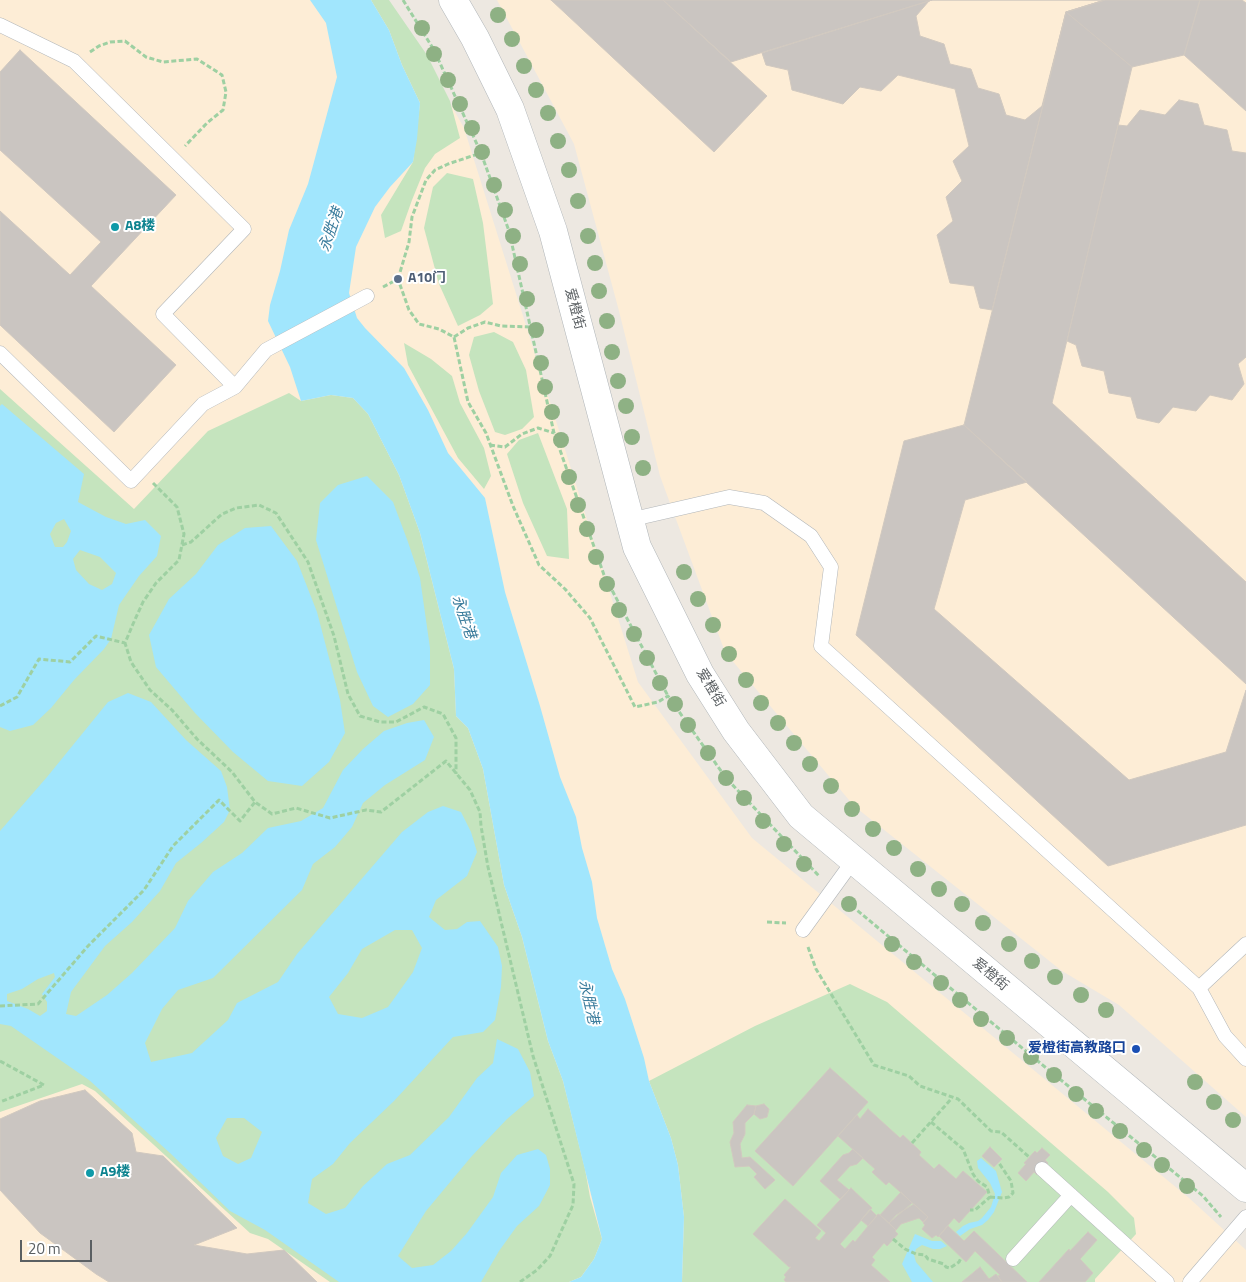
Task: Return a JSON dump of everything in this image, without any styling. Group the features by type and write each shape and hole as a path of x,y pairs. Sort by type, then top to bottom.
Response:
{"street":[{"name":"爱橙街","path":"453,0 475,38 510,109 553,231 636,547 696,666 736,731 801,816 1246,1188"}],"lane":[{"path":"0,25 74,61 244,230 163,314 235,387"},
{"path":"0,353 131,481 203,404 235,387 266,350 367,296"},
{"path":"630,520 729,496 764,503 811,536 831,567 821,646 1199,988 1224,1036 1246,1059"},
{"path":"803,930 853,861"},
{"path":"1199,988 1246,944"},
{"path":"1042,1169 1167,1282"},
{"path":"1013,1259 1071,1195"},
{"path":"1190,1282 1246,1217"}],"path":[{"path":"402,0 434,50 481,153 509,231 554,434 604,575 668,696"},
{"path":"74,61 99,46 110,42 124,41 146,57 163,62 197,59 222,74 226,92 223,110 207,122 173,159"},
{"path":"398,279 409,242 412,217 426,180 435,170 481,153"},
{"path":"454,337 468,328 485,322 501,326 530,327"},
{"path":"490,446 505,447 522,434 538,428 554,434"},
{"path":"141,470 177,507 184,534 179,560 156,583 143,602 125,643 131,662 150,690 232,772 256,802 272,814 296,808 330,818 366,810 381,812 446,761 470,790 480,812 488,868 533,1056 574,1184 573,1204 550,1256 537,1270 520,1282"},
{"path":"182,544 191,542 222,514 236,508 259,505 276,513 308,562 334,636 348,694 360,716 380,722 396,722 424,708 443,714 456,738 456,774"},
{"path":"0,706 17,698 39,659 70,662 96,636 125,643"},
{"path":"0,1006 38,1004 88,946 144,890 174,846 219,800 240,821 256,802"},
{"path":"767,922 786,923"},
{"path":"803,930 816,968 874,1065 909,1076 920,1086 958,1099 991,1131 1001,1132 1029,1158"},
{"path":"0,1061 44,1084 0,1102"},
{"path":"912,1144 952,1098"},
{"path":"931,1122 963,1149 973,1174 978,1181 987,1187 991,1198"},
{"path":"970,1210 975,1210 991,1198 1009,1197 1013,1193 1007,1173 999,1163"},
{"path":"893,1239 905,1249 916,1254 925,1255 928,1259 944,1264 946,1267 950,1268 959,1262 961,1258"}],"shaded area":[{"path":"0,0 388,0 420,50 464,128 638,682 752,838 1189,1198 1246,1250 1246,1282 0,1282"},
{"path":"497,0 1246,0 1246,1117 1119,1005 1062,971 854,806 725,652 660,476 619,311 574,144"}],"green space":[{"path":"371,0 389,0 427,55 450,101 460,138 435,154 425,168 401,231 385,238 381,215 413,162 420,103 402,65 389,30"},
{"path":"447,173 473,179 483,223 493,304 480,315 458,326 439,284 424,228 433,187"},
{"path":"494,332 513,342 526,370 534,417 522,429 505,435 495,432 479,391 469,355 474,337"},
{"path":"404,343 431,359 452,376 460,403 484,448 491,476 484,489 458,458 408,365"},
{"path":"0,389 134,509 208,431 289,393 301,401 331,395 353,398 368,414 399,475 420,533 454,669 456,716 468,728 483,769 504,885 522,937 548,1041 563,1081 585,1169 590,1197 602,1239 594,1259 581,1277 569,1282 330,1282 268,1239 250,1233 95,1091 82,1084 0,1112"},
{"path":"538,433 567,509 569,559 547,556 523,503 507,454 519,440"},
{"path":"850,984 887,1002 1108,1192 1134,1218 1136,1234 1095,1279 1095,1282 682,1282 684,1217 678,1165 671,1138 649,1081 755,1026"}],"water":[{"name":"永胜港","path":"310,0 371,0 389,30 402,65 420,103 413,162 375,207 356,247 349,293 357,318 404,368 428,410 448,453 485,498 505,592 560,777 576,817 582,848 592,882 597,918 612,969 625,999 644,1058 649,1081 671,1138 678,1165 684,1217 682,1282 569,1282 581,1277 594,1259 602,1239 563,1081 548,1041 522,937 504,885 483,769 468,728 456,716 454,669 420,533 399,475 368,414 353,398 331,395 301,401 290,367 268,321 270,305 289,230 308,184 337,77 326,23"},
{"path":"2,404 84,474 78,502 106,517 126,524 145,520 161,536 157,556 139,576 119,605 111,639 104,649 74,680 51,708 33,725 10,731 0,727 0,406","holes":["64,519 71,531 63,547 55,547 50,534 56,523","80,550 100,557 116,573 112,584 102,590 89,584 76,570 73,559"]},
{"path":"367,476 393,502 408,542 420,578 430,648 430,685 413,704 388,717 373,706 357,672 316,540 320,503 338,485"},
{"path":"271,526 297,561 317,612 340,700 345,733 329,762 302,786 268,781 233,752 195,713 156,667 149,635 169,599 196,574 218,545 245,528"},
{"path":"128,693 151,702 186,740 221,771 227,787 230,810 224,822 176,863 160,891 132,922 105,946 71,992 66,1014 76,1016 107,995 132,973 175,928 188,901 213,872 242,853 268,828 301,821 323,808 343,770 384,731 407,723 424,720 434,737 425,760 385,785 363,803 352,827 335,847 313,864 302,890 213,978 178,990 162,1009 145,1043 151,1062 192,1053 228,1020 237,1003 278,982 297,954 402,832 428,812 443,806 461,812 471,832 477,852 467,876 436,900 429,917 445,930 457,929 467,922 480,921 498,947 502,966 501,987 495,1020 483,1032 453,1037 394,1101 350,1143 333,1164 312,1179 308,1203 326,1214 345,1208 363,1186 387,1164 410,1155 449,1117 477,1078 493,1063 497,1039 518,1049 530,1072 534,1096 507,1119 471,1157 426,1211 398,1256 412,1268 433,1265 451,1251 467,1233 493,1197 501,1173 517,1155 538,1149 546,1155 550,1169 550,1185 539,1206 517,1226 499,1251 481,1282 339,1282 265,1230 230,1211 170,1153 89,1080 11,1026 0,1024 0,831 108,702","holes":["395,930 412,930 422,948 413,972 388,1007 362,1018 338,1014 329,997 348,973 362,949","54,973 55,977 42,994 47,1002 47,1011 40,1016 7,1001 7,994 22,989 38,979","227,1118 244,1118 262,1132 251,1158 238,1164 223,1156 216,1138"]},
{"path":"981,1158 996,1171 1002,1192 994,1212 988,1220 960,1236 956,1232 963,1226 982,1218 991,1207 995,1194 990,1183 978,1168 977,1161"},
{"path":"915,1234 932,1241 941,1241 947,1246 933,1249 922,1245 916,1249 914,1255 916,1262 933,1282 912,1282 902,1264"}],"building":[{"path":"551,0 663,0 767,96 714,152"},
{"path":"663,0 932,0 731,62"},
{"path":"932,0 1105,0 1066,12 992,310 980,308 974,286 950,283 937,235 953,221 946,197 962,181 953,161 969,146 955,89 898,75 881,91 860,87 843,104 792,90 788,70 766,65 762,53"},
{"path":"932,0 1105,0 1066,12 1042,106 1025,120 1006,115 999,94 978,88 971,69 950,64 944,44 920,36 916,16"},
{"path":"1105,0 1200,0 1184,55 1132,67 1066,12"},
{"path":"1200,0 1242,0 1246,3 1246,111 1184,55"},
{"path":"1066,12 1132,67 1052,403 1246,582 1246,684 964,425"},
{"name":"A8楼","path":"20,50 176,195 91,286 176,365 114,432 0,325 0,211 70,275 101,242 0,150 0,72"},
{"path":"1179,100 1198,104 1204,125 1227,130 1232,151 1246,153 1246,357 1238,364 1244,384 1232,400 1210,395 1196,411 1173,407 1159,423 1137,418 1131,397 1109,393 1104,371 1082,366 1076,345 1067,341 1118,125 1127,126 1140,110 1165,115"},
{"path":"964,425 1027,482 965,500 934,609 1129,780 1226,752 1246,690 1246,825 1108,866 856,635 904,441"},
{"path":"830,1068 868,1102 793,1186 755,1151"},
{"name":"A9楼","path":"85,1090 132,1133 136,1152 163,1156 237,1228 194,1245 247,1254 284,1250 317,1282 109,1282 40,1233 0,1190 0,1119 40,1101"},
{"path":"764,1104 769,1109 767,1117 760,1119 754,1114 756,1106"},
{"path":"747,1105 756,1106 754,1114 745,1123 745,1134 740,1144 742,1158 750,1157 775,1180 765,1189 754,1177 757,1174 749,1166 735,1167 730,1142 734,1133 733,1122"},
{"path":"868,1109 900,1138 903,1135 921,1152 919,1155 934,1169 939,1164 956,1179 963,1171 987,1192 959,1223 954,1218 938,1237 936,1235 932,1238 922,1229 925,1225 923,1223 928,1217 889,1182 886,1185 872,1172 875,1169 838,1136 857,1115 860,1119"},
{"path":"990,1147 1002,1159 994,1167 982,1156"},
{"path":"1042,1148 1050,1155 1045,1160 1048,1163 1037,1175 1034,1172 1026,1181 1018,1173 1035,1151 1037,1153"},
{"path":"853,1149 863,1158 857,1164 850,1166 837,1180 849,1190 840,1199 820,1181 843,1155"},
{"path":"851,1188 872,1208 840,1244 845,1249 853,1240 855,1242 878,1214 880,1215 898,1234 887,1246 884,1243 872,1257 875,1260 871,1265 890,1282 786,1282 784,1275 791,1267 753,1234 785,1199 821,1231 815,1238 819,1241 826,1233 817,1225"},
{"path":"901,1192 912,1203 889,1223 880,1215"},
{"path":"914,1204 928,1217 923,1222 919,1218 901,1224 896,1230 889,1223 896,1215"},
{"path":"870,1209 877,1216 868,1226 861,1220"},
{"path":"948,1226 964,1241 974,1231 1027,1282 1002,1282 998,1276 1000,1275 975,1251 966,1262 939,1236"},
{"path":"1088,1232 1097,1240 1080,1259 1093,1273 1085,1282 1039,1282 1069,1249 1070,1251"},
{"path":"980,1267 989,1279 996,1274 1002,1282 962,1282"}],"place":[{"name":"A8楼","path":"115,227"},
{"name":"A10门","path":"398,279"},
{"name":"爱橙街高教路口","path":"1136,1049"},
{"name":"A9楼","path":"90,1173"}]}
